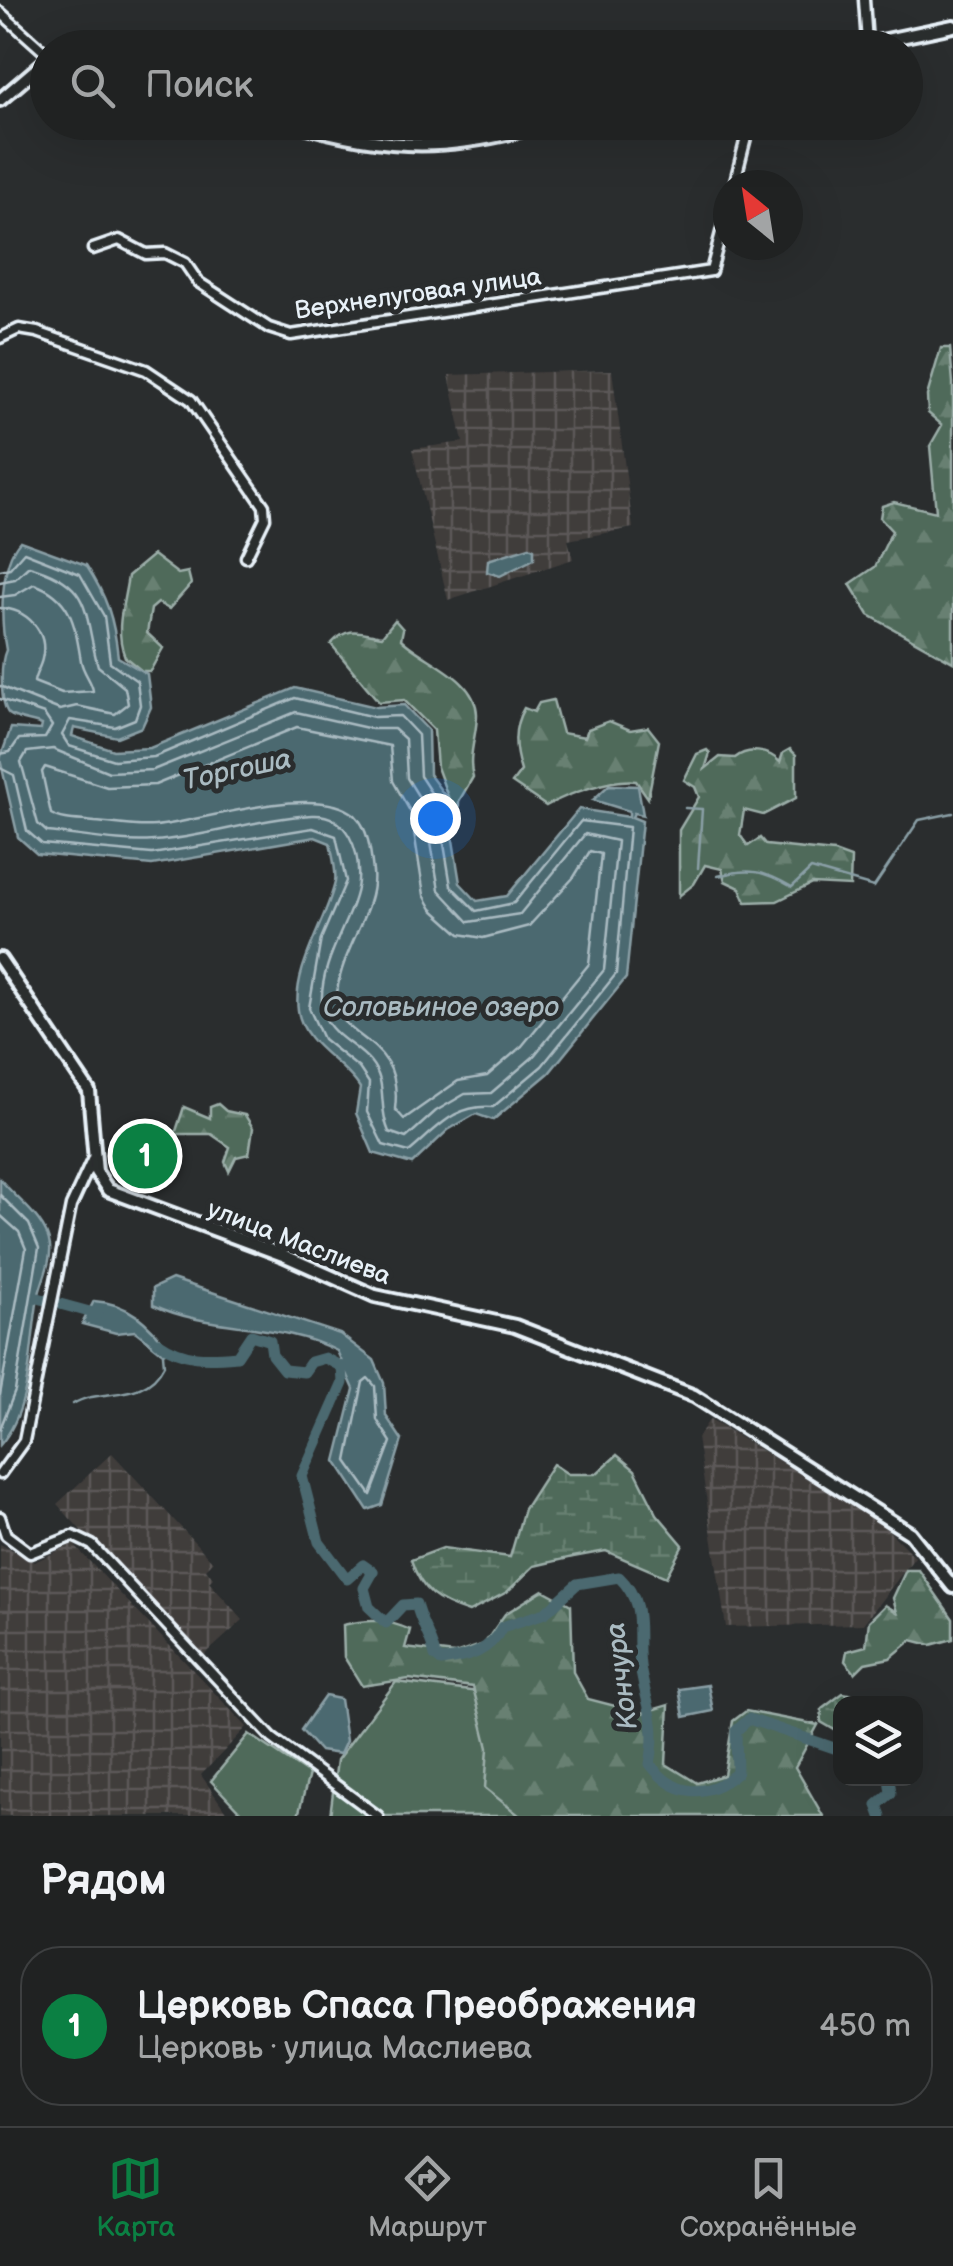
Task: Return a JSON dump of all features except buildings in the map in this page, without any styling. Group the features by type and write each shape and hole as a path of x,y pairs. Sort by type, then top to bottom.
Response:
{"street":[{"path":"864,0 866,30"},
{"path":"0,12 30,40"},
{"path":"923,32 953,26"},
{"path":"0,100 30,73"},
{"path":"351,140 417,146 470,140"},
{"path":"738,170 745,140"},
{"name":"Верхнелуговая улица","path":"94,249 119,240 146,254 165,253 185,263 198,282 269,328 291,336 711,270 714,260"},
{"path":"0,338 19,330 37,332 146,370 192,400 264,506 265,518 246,557"},
{"path":"0,960 90,1090 95,1155 71,1206 24,1440 0,1474"},
{"name":"улица Маслиева","path":"95,1155 96,1172 108,1190 283,1255 376,1296 515,1326 704,1402 910,1533 953,1587"},
{"path":"0,1517 6,1535 30,1553 73,1536 92,1546 272,1738 378,1816"}],"shaded area":[{"path":"612,370 633,528 568,540 573,559 448,600 412,449 463,442 449,375"},
{"path":"710,1419 881,1523 915,1557 863,1624 726,1627 697,1438"},
{"path":"112,1453 213,1562 206,1569 213,1578 209,1582 243,1620 199,1660 57,1504"},
{"path":"0,1544 34,1562 73,1544 247,1727 201,1775 229,1816 0,1816"}],"green space":[{"path":"941,348 950,348 953,383 953,662 869,615 850,584 875,567 892,531 880,518 882,506 894,502 936,512 930,446 942,425 928,413 927,396"},
{"path":"153,555 178,574 188,572 191,584 169,609 158,603 151,609 147,633 163,648 150,671 142,671 125,657 121,617 128,576"},
{"path":"395,620 403,629 401,639 458,680 474,701 477,714 471,761 473,777 459,801 458,824 437,767 434,730 404,700 379,702 331,644 349,632 382,636"},
{"path":"553,700 562,733 585,737 588,729 609,721 630,730 648,727 659,741 648,798 636,781 626,781 590,788 546,806 512,783 521,771 515,739 520,716 524,708 534,712 539,703"},
{"path":"790,749 796,755 796,798 763,815 744,810 740,835 748,846 760,838 766,845 834,852 851,858 850,886 812,884 777,901 746,902 740,888 725,881 722,869 705,865 694,884 679,896 679,830 699,797 695,787 684,780 697,754 707,750 710,753 705,769 720,757 735,758 752,751 780,762 783,753"},
{"path":"218,1104 226,1111 245,1115 253,1128 249,1154 236,1157 229,1171 225,1162 230,1147 211,1134 175,1134 184,1107 210,1118 210,1107"},
{"path":"617,1455 635,1470 657,1514 683,1545 666,1577 606,1551 534,1566 507,1592 469,1612 439,1600 420,1581 411,1560 443,1548 510,1557 524,1509 553,1464 568,1474 596,1474"},
{"path":"906,1570 919,1570 953,1619 953,1639 931,1645 912,1640 890,1658 865,1663 855,1673 845,1661 847,1651 866,1646 869,1621 885,1605 897,1612 893,1598"},
{"path":"543,1590 571,1605 573,1672 588,1699 642,1713 669,1705 666,1764 697,1783 724,1775 733,1721 746,1711 818,1725 795,1767 823,1816 520,1816 485,1788 488,1748 473,1687 409,1679 362,1686 344,1657 343,1625 369,1621 410,1630 405,1648 455,1654 484,1644 505,1614"},
{"path":"396,1682 479,1692 584,1816 330,1816 337,1760"},
{"path":"833,1701 833,1729 821,1722 822,1709"},
{"path":"249,1734 309,1774 298,1816 244,1816 211,1781"}],"water":[{"name":"Соловьиное озеро","path":"20,541 86,565 108,609 118,657 147,674 151,707 142,727 117,737 74,728 72,736 113,750 150,748 295,688 376,707 404,705 428,730 429,774 446,797 460,883 477,901 507,896 579,809 629,817 629,811 593,800 609,785 638,786 643,815 634,813 632,817 642,821 626,978 549,1073 493,1120 476,1114 448,1130 412,1164 373,1153 356,1113 360,1088 307,1033 298,1010 300,978 335,882 330,843 315,837 152,865 37,854 18,837 0,759 11,728 41,730 42,725 9,714 3,693 3,592 13,551"},
{"path":"529,547 534,549 534,559 500,576 487,572 488,560"},
{"path":"0,1179 43,1227 50,1252 38,1298 24,1394 11,1430 0,1445"},
{"path":"172,1279 340,1334 374,1360 384,1383 386,1416 402,1440 382,1505 368,1510 336,1461 354,1389 337,1351 292,1335 198,1319 153,1305 153,1288"},
{"path":"94,1301 128,1310 154,1331 169,1350 163,1353 135,1331 116,1333 82,1324"},
{"path":"708,1685 713,1711 684,1717 679,1689"},
{"path":"325,1696 340,1699 346,1741 340,1754 320,1751 301,1730"}],"waterway":[{"name":"Торгоша","path":"685,808 702,809 698,868"},
{"name":"Торгоша","path":"718,876 756,872 792,887 811,869 874,887 919,820 953,813"},
{"name":"Кончура","path":"38,1298 97,1314"},
{"name":"Кончура","path":"158,1342 186,1355 226,1357 237,1356 251,1335 270,1341 272,1355 284,1370 304,1372 311,1362 325,1358 342,1367 343,1383 302,1476 319,1542 347,1579 363,1565 373,1572 364,1588 369,1607 386,1623 403,1605 416,1604 435,1656 441,1661 484,1648 502,1627 545,1613 577,1584 619,1577 634,1599 639,1622 639,1659 653,1727 650,1764 670,1783 691,1791 702,1790 737,1773 736,1731 749,1719 833,1748"},
{"path":"73,1404 145,1385 164,1365 163,1354"},
{"name":"Кончура","path":"881,1816 877,1805 891,1793 890,1786"}],"place":[{"name":"Церковь Спаса Преображения","path":"145,1156"}]}
